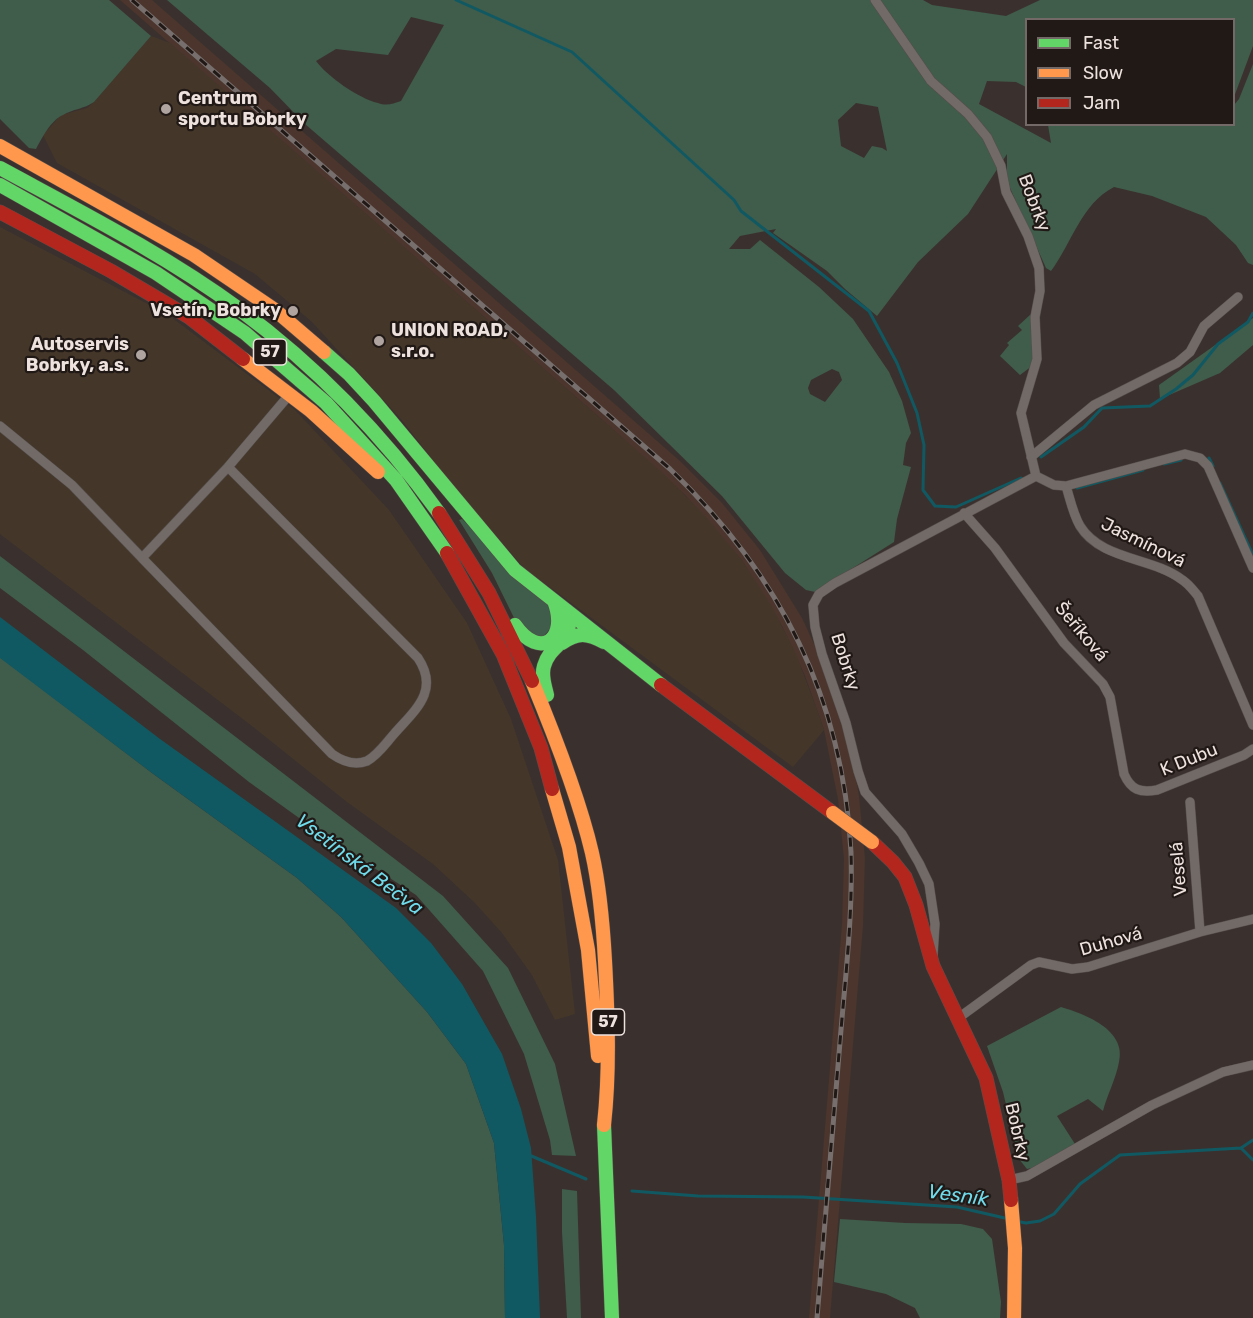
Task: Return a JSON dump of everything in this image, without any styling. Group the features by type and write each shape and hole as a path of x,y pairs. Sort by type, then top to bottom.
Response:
{"main road":[{"path":"0,146 194,255 275,310 349,374 391,420 496,549 515,570 554,601 561,616 570,621"},
{"name":"57","path":"0,168 163,260 212,291 271,334 351,405 401,461 435,504 465,550 515,642 532,679 562,758 584,826 599,888 608,1001 609,1077 604,1125"},
{"name":"57","path":"0,185 194,296 244,331 298,376 341,417 390,471 428,521 473,594 517,686 543,753 566,829 585,922 593,982 604,1125 612,1318"},
{"path":"0,212 111,270 189,317 290,394 395,489 473,594"},
{"path":"465,550 496,588 524,639 532,643 544,643 552,639 570,621"},
{"path":"570,621 569,633 544,663 542,678 570,759 584,826"},
{"name":"Bobrky","path":"570,621 604,642 872,842 893,862 908,884 933,966 986,1078 1010,1180 1015,1248 1014,1318"},
{"path":"559,645 579,633 588,633 604,642"}],"street":[{"name":"Bobrky","path":"876,0 931,81 968,114 987,137 1001,166 1006,192 1028,236 1039,268 1040,291 1035,317 1037,359 1021,413 1036,476 835,583 819,594 813,605 815,627 822,654 846,723 865,792 902,834 929,884 935,924 933,966"},
{"path":"1031,457 1094,405 1177,363 1190,352 1204,326 1238,297"},
{"path":"142,558 228,467 290,394"},
{"path":"0,426 72,485 332,754 354,764 366,761 377,754 421,703 426,692 427,679 424,667 418,658 228,467"},
{"path":"1036,476 1054,484 1066,486 1185,454 1200,458 1208,466 1253,568"},
{"name":"Jasmínová","path":"1066,486 1074,515 1090,537 1118,553 1166,570 1181,579 1198,596 1253,725"},
{"name":"Šeříková","path":"964,513 995,548 1064,643 1103,684 1110,697 1124,774 1134,789"},
{"name":"K Dubu","path":"1134,789 1148,792 1158,790 1244,755 1253,749"},
{"name":"Veselá","path":"1190,802 1200,932"},
{"name":"Duhová","path":"957,1018 1031,965 1039,962 1072,969 1088,967 1200,932 1253,919"},
{"path":"1010,1180 1026,1176 1152,1105 1223,1072 1253,1065"}],"shaded area":[{"path":"120,0 152,0 680,461 722,503 760,550 802,618 815,646 852,756 859,796 865,858 863,926 830,1318 809,1318 842,924 844,859 838,799 824,730 805,676 783,628 743,562 685,495 608,425"},
{"path":"151,36 170,43 666,476 706,517 743,562 772,607 796,654 824,730 793,767 524,568 453,486 401,419 311,321 255,274 57,163 43,135 61,115 87,108 94,102"},
{"path":"0,227 167,314 295,410 389,510 467,623 511,719 558,860 575,1014 555,1020 532,975 502,933 475,903 433,864 347,802 252,726 0,534"}],"green space":[{"path":"0,0 109,0 151,36 94,102 59,117 47,130 36,149 29,148 0,119"},
{"path":"167,0 923,0 932,5 1006,16 1040,0 1253,0 1253,46 1235,94 1235,18 1025,18 1025,86 1016,82 987,81 979,104 1051,143 1048,126 1235,126 1235,104 1253,64 1253,265 1248,263 1236,245 1206,217 1152,196 1114,187 1093,203 1051,271 1046,268 1010,188 1007,175 1007,154 968,214 918,262 877,316 827,271 773,233 776,229 740,236 729,249 750,249 760,240 819,287 853,319 889,372 902,401 911,433 906,443 903,465 911,467 897,519 894,542 815,592 806,590 785,573 722,496 614,390 305,124 270,88","holes":["411,17 444,25 401,101 392,104 370,100 353,92 316,61 336,49 388,55","856,103 878,107 887,151 872,146 864,158 841,146 838,120","832,369 839,372 842,380 825,402 810,394 808,388 811,380"]},
{"path":"1031,314 1034,353 1032,366 1020,375 1000,356 1009,345 1007,343 1022,330 1018,326"},
{"path":"1253,318 1253,345 1220,373 1160,399 1159,385"},
{"path":"462,519 552,607 557,621 542,638 518,626 492,573 459,520"},
{"path":"0,556 443,896 508,968 555,1064 576,1156 552,1155 550,1140 524,1054 483,971 416,895 320,833 249,782 83,650 0,588"},
{"path":"0,657 152,773 297,878 341,917 427,1012 466,1064 494,1143 504,1245 505,1318 0,1318"},
{"path":"1061,1007 1092,1019 1110,1032 1117,1041 1120,1051 1119,1062 1103,1111 1088,1099 1057,1116 1075,1144 1027,1169 1019,1159 1003,1092 987,1046"},
{"path":"562,1189 577,1191 581,1318 567,1318"},
{"path":"840,1219 961,1224 983,1229 992,1239 1001,1302 1000,1318 920,1318 915,1308 886,1294 834,1282"}],"water":[{"path":"0,617 160,739 396,908 431,943 462,984 502,1054 521,1109 531,1148 540,1318 505,1318 504,1245 494,1143 466,1064 427,1012 341,917 297,878 152,773 0,658"}],"waterway":[{"path":"456,0 572,52 734,200 741,211 869,311 897,363 917,413 924,445 923,490 935,506 956,507 1023,479"},
{"path":"1041,457 1084,427 1102,408 1150,406 1176,389 1193,375 1218,344 1248,322 1253,313"},
{"path":"1209,458 1213,466"},
{"path":"1164,464 1181,460"},
{"path":"1077,488 1143,470"},
{"path":"1220,483 1253,555"},
{"name":"Vesník","path":"1015,1221 1026,1223 1040,1221 1054,1214 1080,1184 1120,1155 1241,1148 1253,1140"},
{"path":"1242,1149 1253,1160"},
{"name":"Vesník","path":"529,1155 586,1179"},
{"name":"Vesník","path":"632,1191 698,1196 803,1197 957,1207 1009,1219"}],"railway":[{"path":"132,0 670,469 709,510 744,552 774,596 799,642 819,691 835,742 845,796 851,852 848,948 817,1318"}],"traffic: fast":[{"path":"0,168 152,252 211,289 267,331 347,403 395,456 439,513"},
{"path":"0,185 156,273 245,333 326,403 396,480 447,553"},
{"path":"324,352 374,401 515,570 661,685"},
{"path":"515,625 524,636 534,642 550,641 558,626 558,614 554,601"},
{"path":"547,695 543,670 547,658 566,637 569,622 567,611"},
{"path":"562,643 578,635 593,637 604,642"},
{"path":"604,1125 612,1318"}],"traffic: slow":[{"path":"0,146 194,255 275,310 324,352"},
{"path":"243,359 311,411 378,472"},
{"path":"532,681 573,788 587,832 597,880 601,907 608,1023 604,1125"},
{"path":"552,789 569,847 588,950 598,1056"},
{"path":"833,813 872,842"},
{"path":"1011,1200 1015,1248 1014,1318"}],"traffic: jam":[{"path":"0,212 111,271 189,317 243,359"},
{"path":"439,513 489,593 532,681"},
{"path":"447,553 503,654 541,748 552,789"},
{"path":"661,685 833,813"},
{"path":"872,842 905,877 916,905 933,966 986,1078 1009,1180 1011,1200"}],"place":[{"name":"Centrum sportu Bobrky","path":"166,109"},
{"name":"Vsetín, Bobrky","path":"293,311"},
{"name":"UNION ROAD, s.r.o.","path":"379,341"},
{"name":"Autoservis Bobrky, a.s.","path":"141,355"}],"water label":[{"name":"Vsetínská Bečva","path":"359,865"}]}
